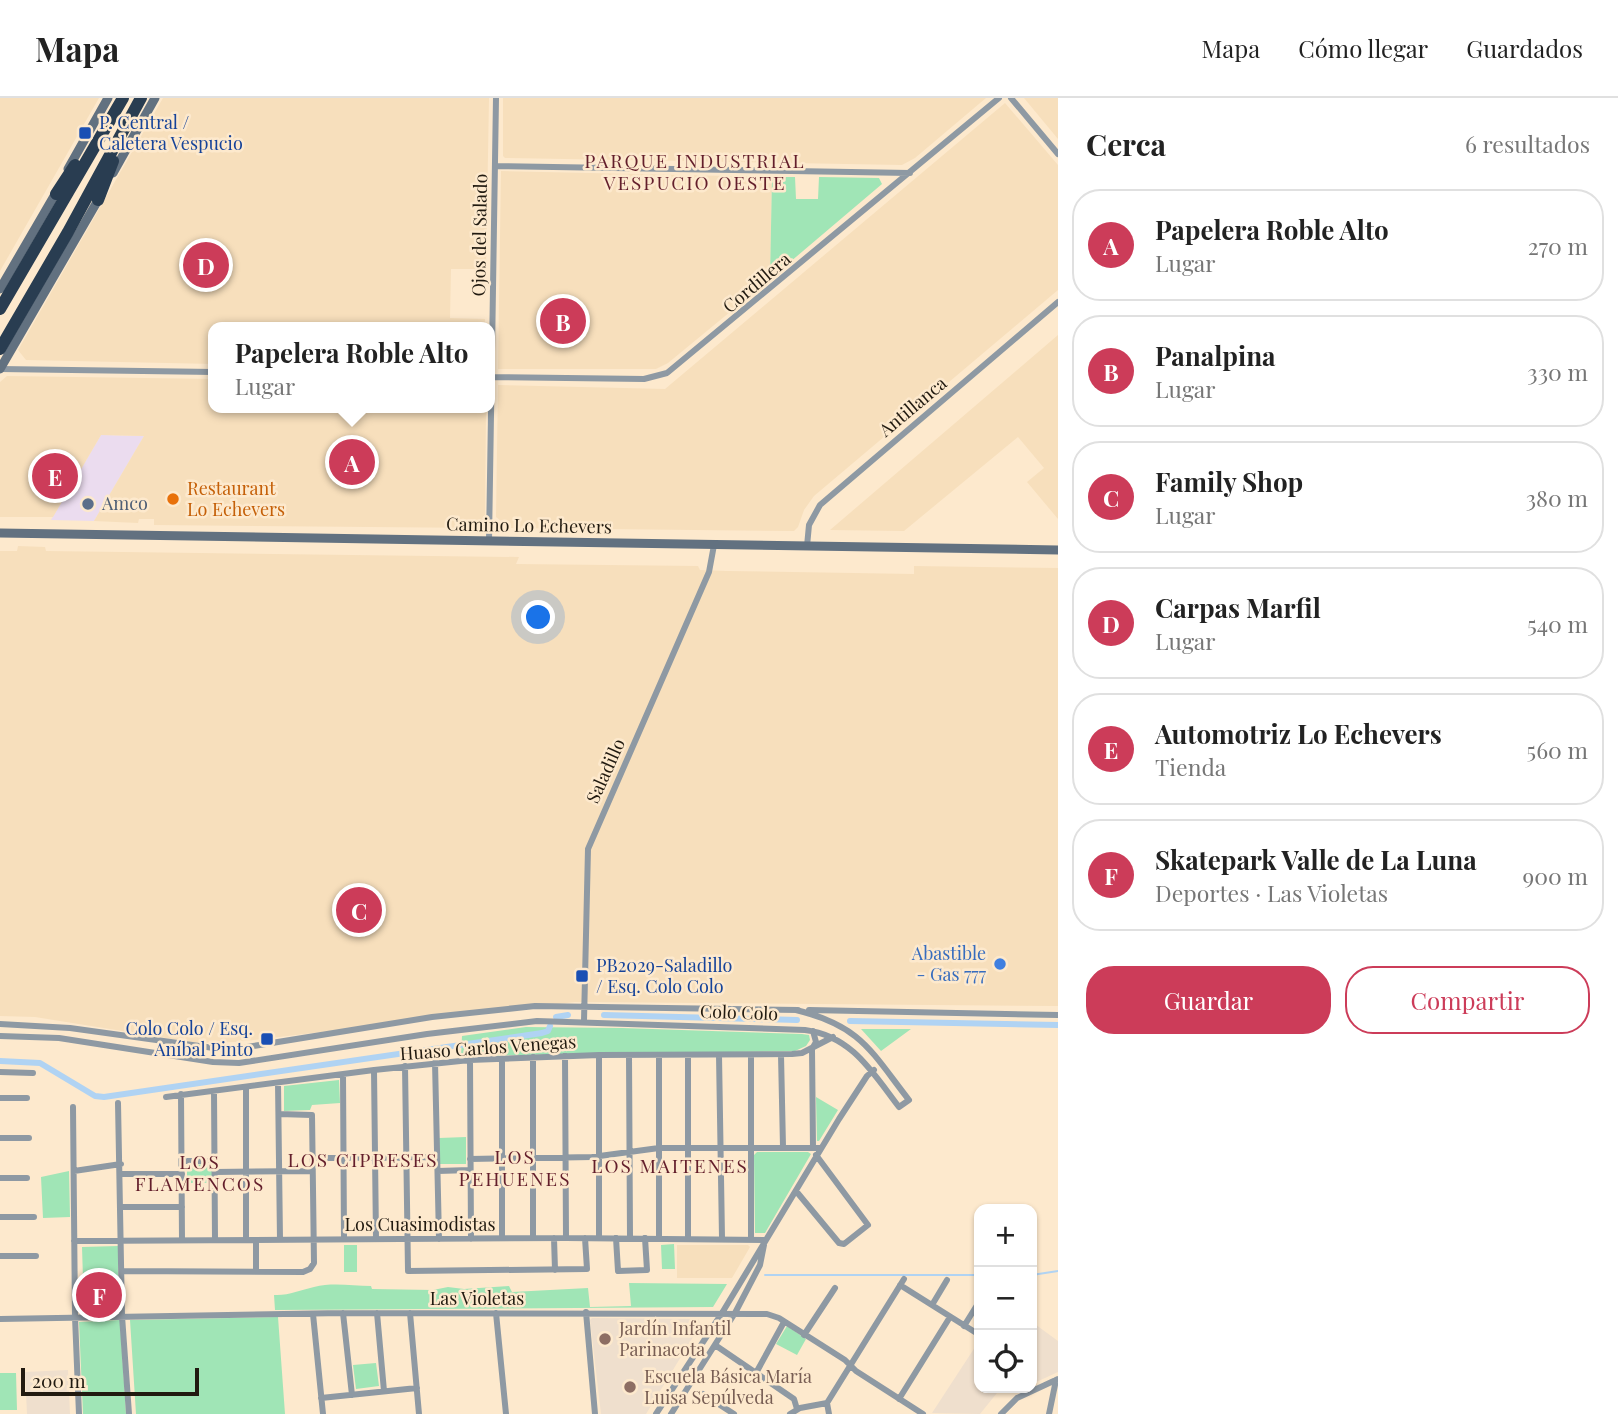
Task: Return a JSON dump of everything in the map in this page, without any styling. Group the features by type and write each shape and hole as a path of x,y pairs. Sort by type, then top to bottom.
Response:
{"highway":[{"path":"55,194 122,98"},
{"path":"0,309 122,98"},
{"path":"0,349 141,98"},
{"path":"98,200 127,122"}],"main road":[{"path":"0,289 108,98"},
{"path":"0,369 155,98"},
{"name":"Camino Lo Echevers","path":"0,533 1058,551"}],"street":[{"name":"Ojos del Salado","path":"492,322 496,98"},
{"name":"Cordillera","path":"495,377 644,379 667,373 999,98"},
{"path":"1011,98 1058,154"},
{"path":"495,166 911,173"},
{"name":"Antillanca","path":"807,547 808,525 820,505 1058,302"},
{"path":"0,369 208,372"},
{"name":"Ojos del Salado","path":"488,541 490,413"},
{"name":"Saladillo","path":"584,1021 588,849 709,572 714,545"},
{"name":"Colo Colo","path":"0,1024 52,1026 235,1049 432,1017 536,1006 1058,1015"},
{"name":"Colo Colo","path":"0,1036 59,1038 213,1062 239,1063 501,1024 584,1021 813,1031 834,1037 856,1053 899,1107 908,1100 862,1041 843,1026 796,1010"},
{"path":"843,1026 842,1017 845,1011"},
{"path":"432,1017 434,1033"},
{"path":"420,1019 422,1034"},
{"path":"796,1191 839,1243 844,1244 868,1223 809,1148 812,1049 816,1042 813,1031"},
{"path":"120,1048 122,1035"},
{"path":"131,1049 133,1037"},
{"name":"Huaso Carlos Venegas","path":"166,1097 435,1062 599,1055 781,1055 801,1053 834,1037"},
{"path":"599,1055 599,1238"},
{"path":"629,1055 630,1238"},
{"path":"659,1055 659,1238"},
{"path":"688,1055 688,1238"},
{"path":"719,1055 722,1238"},
{"path":"751,1055 751,1238"},
{"path":"781,1055 782,1147"},
{"path":"565,1056 566,1238"},
{"path":"533,1057 533,1238"},
{"path":"502,1058 502,1238"},
{"path":"470,1060 471,1238"},
{"path":"435,1062 439,1239"},
{"path":"656,1414 722,1313 863,1082 882,1065"},
{"path":"405,1066 408,1270 587,1269 585,1238"},
{"path":"374,1070 376,1239"},
{"path":"0,1072 33,1073"},
{"path":"343,1074 344,1239"},
{"path":"278,1083 280,1240"},
{"path":"246,1087 246,1240"},
{"path":"214,1091 215,1240"},
{"path":"181,1094 182,1240"},
{"path":"0,1098 27,1098"},
{"path":"118,1103 122,1317 128,1414"},
{"path":"73,1107 75,1317 79,1414"},
{"path":"122,1271 303,1272 310,1269 314,1263 312,1115 279,1114"},
{"path":"0,1138 29,1138"},
{"path":"470,1159 598,1157 659,1148 689,1147 821,1148"},
{"path":"312,1158 437,1157"},
{"path":"182,1161 215,1161"},
{"path":"74,1171 121,1164"},
{"path":"438,1171 470,1170"},
{"path":"215,1172 312,1171"},
{"path":"121,1174 182,1174"},
{"path":"0,1178 27,1178"},
{"path":"121,1207 182,1207"},
{"path":"0,1217 34,1217"},
{"name":"Los Cuasimodistas","path":"74,1241 471,1238 765,1240"},
{"path":"554,1238 555,1270"},
{"path":"616,1238 618,1271 647,1270 645,1238"},
{"path":"256,1240 256,1271"},
{"path":"671,1414 735,1313 760,1265 765,1240"},
{"path":"0,1256 36,1256"},
{"path":"932,1305 947,1280"},
{"path":"829,1414 827,1403 902,1282 974,1332"},
{"path":"804,1335 835,1288"},
{"path":"964,1326 974,1310"},
{"path":"586,1312 595,1414"},
{"path":"344,1313 352,1395"},
{"name":"Las Violetas","path":"0,1319 344,1313 767,1314 784,1322 923,1414"},
{"path":"377,1313 384,1391"},
{"path":"410,1313 419,1414"},
{"path":"496,1313 506,1414"},
{"path":"313,1314 323,1414"},
{"path":"899,1399 950,1317"},
{"path":"756,1373 784,1322"},
{"path":"715,1345 794,1399 797,1409"},
{"path":"1000,1414 1017,1398 1057,1380"},
{"path":"1049,1414 1057,1380"},
{"path":"321,1398 417,1388"},
{"path":"703,1394 734,1414"},
{"path":"790,1414 797,1409 827,1403"}],"shaded area":[{"path":"0,98 99,98 0,271"},
{"path":"163,98 489,98 486,269 451,269 450,318 485,319 485,322 208,322 208,364 26,360 18,350"},
{"path":"503,98 986,98 915,158 902,165 505,158"},
{"path":"1024,98 1058,98 1058,139"},
{"path":"1005,103 1058,165 1058,290 814,496 794,531 510,528 496,517 498,385 665,389"},
{"path":"501,171 772,177 770,279 668,363 656,369 498,369"},
{"path":"1058,335 1058,519 1027,482 1044,468 1018,437 904,531 830,530"},
{"path":"7,376 208,379 208,413 486,413 485,528 154,525 154,519 139,519 138,523 94,521 144,436 101,435 53,517 0,517 0,382"},
{"path":"101,435 144,436 94,521 51,520"},
{"path":"18,546 45,547 46,551 519,557 516,564 698,566 700,570 727,571 914,574 914,566 1058,568 1058,1006 575,1002 236,1042 197,1043 35,1017 0,1016 0,551 17,551"},
{"path":"677,1245 750,1247 732,1278 677,1278"},
{"name":"Escuela Básica María Luisa Sepúlveda","path":"698,1319 701,1324 646,1414 601,1414 590,1320"},
{"path":"1037,1326 1058,1341 1058,1372 1037,1382"},
{"path":"974,1349 974,1393 997,1393 980,1414 932,1413"},
{"path":"68,1370 70,1414 27,1414 25,1372"}],"green space":[{"path":"772,177 795,177 796,199 818,199 819,177 879,178 882,184 770,279"},
{"path":"526,1027 802,1034 809,1035 810,1040 806,1046 795,1051 461,1056 462,1036"},
{"path":"861,1029 911,1029 881,1051"},
{"path":"339,1080 340,1103 312,1105 310,1110 284,1111 284,1086"},
{"path":"816,1097 838,1110 819,1141 817,1141"},
{"path":"466,1137 466,1164 440,1164 439,1138"},
{"path":"757,1152 811,1154 765,1233 755,1233 754,1155"},
{"path":"212,1164 213,1183 187,1183 187,1165"},
{"path":"69,1171 70,1217 43,1218 41,1177"},
{"path":"674,1244 675,1269 662,1269 661,1245"},
{"path":"344,1245 357,1245 357,1272 344,1272"},
{"path":"118,1246 118,1278 83,1279 82,1247"},
{"path":"82,1283 115,1283 116,1307 83,1308"},
{"path":"629,1283 727,1284 713,1307 275,1310 274,1295 335,1284 371,1286 372,1289 433,1290 448,1287 464,1289 509,1286 512,1292 588,1288 590,1307 631,1306"},
{"path":"278,1317 285,1414 136,1414 130,1320"},
{"path":"120,1320 126,1414 83,1414 79,1322"},
{"path":"787,1326 806,1339 797,1355 776,1344"},
{"path":"376,1363 379,1386 356,1389 353,1365"},
{"path":"0,1373 16,1373 17,1410 0,1410"}],"waterway":[{"path":"556,1017 568,1015"},
{"path":"604,1015 797,1020"},
{"path":"850,1021 1058,1025"},
{"path":"0,1061 40,1063 95,1096 104,1097 542,1033 548,1031 550,1026"},
{"path":"1037,1274 1058,1271"},
{"path":"765,1275 974,1275"}],"place":[{"name":"P. Central / Caletera Vespucio","path":"85,133"},
{"name":"Carpas Marfil","path":"206,265"},
{"name":"Panalpina","path":"563,321"},
{"name":"Papelera Roble Alto","path":"352,462"},
{"name":"Automotriz Lo Echevers","path":"55,476"},
{"name":"Restaurant Lo Echevers","path":"173,499"},
{"name":"Amco","path":"88,504"},
{"name":"Family Shop","path":"359,910"},
{"name":"Abastible - Gas 777","path":"1000,964"},
{"name":"PB2029-Saladillo / Esq. Colo Colo","path":"582,976"},
{"name":"Colo Colo / Esq. Aníbal Pinto","path":"267,1039"},
{"name":"Skatepark Valle de La Luna","path":"99,1295"},
{"name":"Jardín Infantil Parinacota","path":"605,1339"},
{"name":"Escuela Básica María Luisa Sepúlveda","path":"630,1387"}],"district":[{"name":"PARQUE INDUSTRIAL VESPUCIO OESTE","path":"695,172"},
{"name":"LOS CIPRESES","path":"363,1160"},
{"name":"LOS MAITENES","path":"670,1166"},
{"name":"LOS PEHUENES","path":"515,1168"},
{"name":"LOS FLAMENCOS","path":"200,1173"}]}
